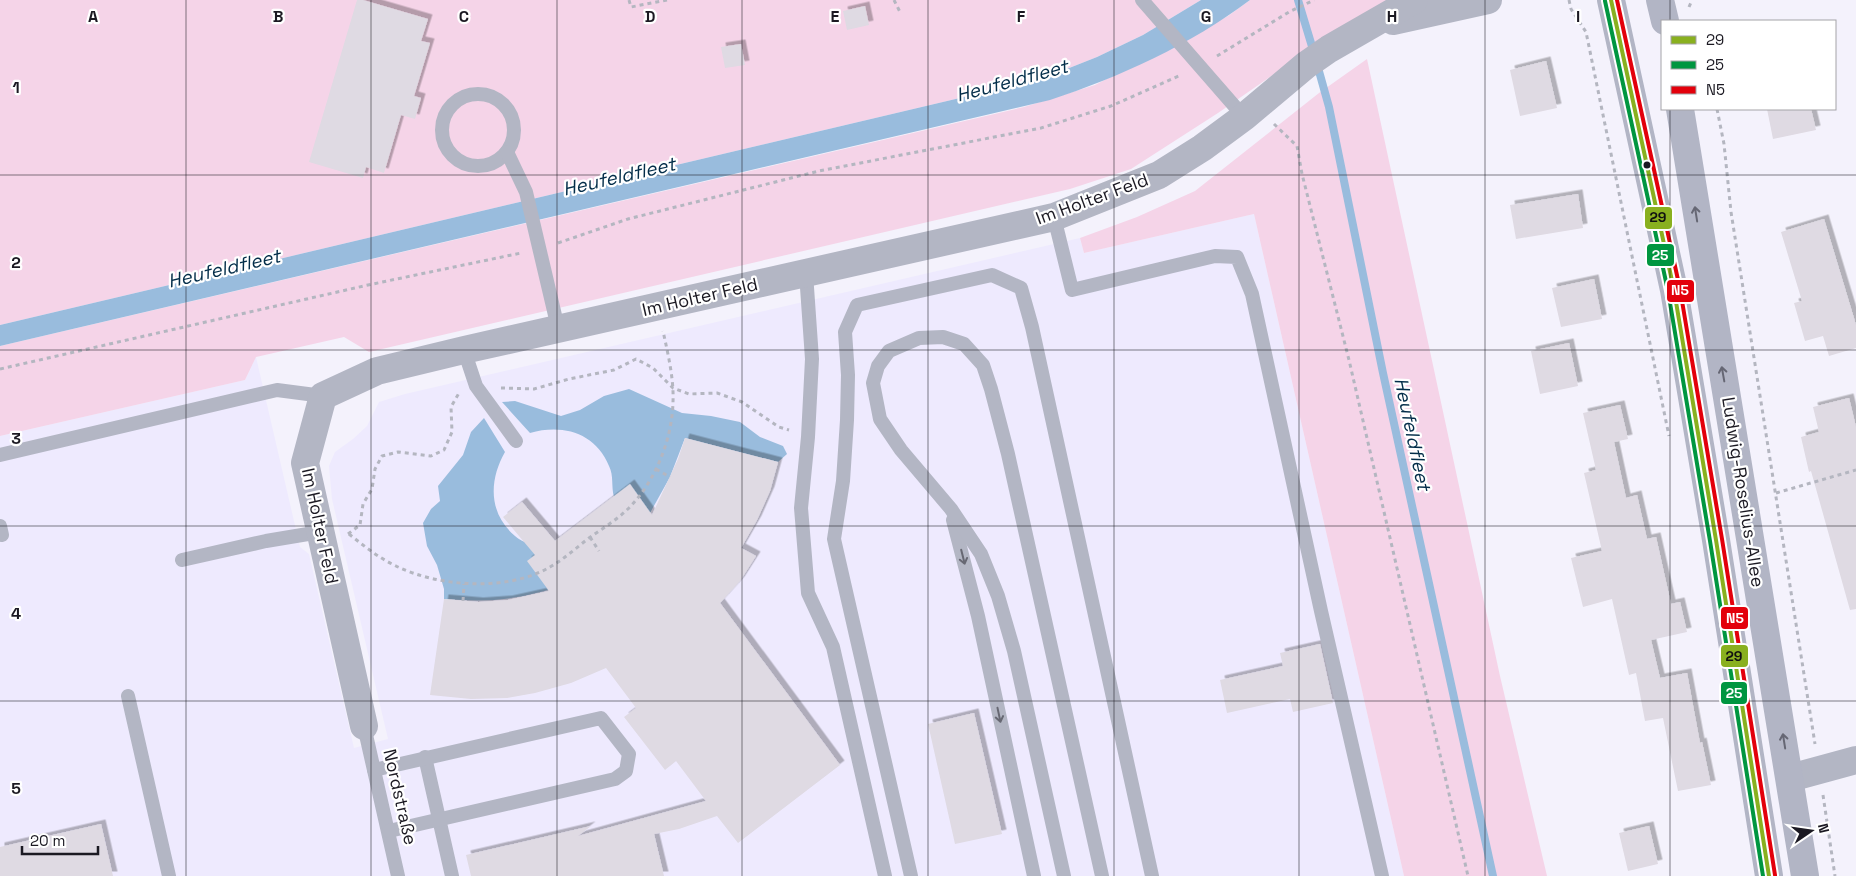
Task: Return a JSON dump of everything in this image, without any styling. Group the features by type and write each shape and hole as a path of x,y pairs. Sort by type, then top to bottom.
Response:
{"main road":[{"name":"Ludwig-Roselius-Allee","path":"1611,0 1674,290 1718,550 1769,876"},
{"path":"1660,0 1665,20"},
{"name":"Ludwig-Roselius-Allee","path":"1680,110 1805,876"}],"street":[{"name":"Im Holter Feld","path":"364,726 305,463 323,396 376,371 558,328 1054,217 1159,175 1202,148 1244,117 1306,65 1414,0"},
{"name":"Im Holter Feld","path":"1365,28 1488,0"},
{"path":"1790,778 1856,760"}],"lane":[{"path":"1142,0 1244,117"},
{"path":"475,94 487,95 498,100 512,118 512,142 507,152 498,160 487,165 463,163 446,147 442,136 446,112 464,96 475,94"},
{"path":"507,152 526,192 558,328"},
{"path":"1054,217 1072,290 1215,256 1237,257 1252,294 1321,611 1382,876"},
{"path":"806,273 812,359 808,437 801,508 808,593 833,648 885,876"},
{"path":"911,876 834,539 842,481 847,420 848,375 845,332 857,305 992,275 1021,288 1032,327 1152,876"},
{"path":"1064,876 1014,651 998,596 981,554 951,509 901,450 880,419 873,383 878,366 889,351 919,338 943,337 964,344 982,366 991,390 1010,463 1102,876"},
{"path":"464,350 476,386 516,441"},
{"path":"0,455 277,390 323,396"},
{"path":"951,509 978,616 1034,876"},
{"path":"182,560 266,541 320,532"},
{"path":"128,696 169,876"},
{"path":"374,770 601,718 629,754 626,771 615,779 389,831"},
{"name":"Nordstraße","path":"364,726 398,876"},
{"path":"425,758 452,876"}],"path":[{"path":"629,0 631,7 667,0"},
{"path":"894,0 901,14"},
{"path":"0,370 368,285 539,249 628,219 819,171 1041,128 1111,106 1201,66 1289,12 1314,0"},
{"path":"1569,0 1571,9 1586,32 1670,440"},
{"path":"1717,110 1724,144 1731,212 1820,770 1835,876"},
{"path":"1244,117 1273,124 1297,146 1302,174 1349,360 1468,876"},
{"path":"320,532 348,534 379,557 396,566 430,579 464,584 506,581 549,568 621,515 637,498 656,469 668,437 673,402 668,352 657,306"},
{"path":"348,534 360,525 363,504 372,488 375,469 382,456 398,452 431,456 444,450 452,432 451,407 458,394 476,386 534,389 569,379 614,370 636,360 653,368 673,388 689,394 717,393 742,402 779,427 808,437"},
{"path":"656,469 670,477"},
{"path":"1776,493 1856,470"},
{"path":"590,537 599,551"},
{"path":"463,600 464,584"}],"shaded area":[{"path":"0,0 1201,0 1143,35 1097,57 1044,78 0,325"},
{"path":"1250,0 1390,0 1296,59 1218,113 1131,169 1070,189 369,352 344,337 256,357 245,380 0,436 0,346 1024,107 1095,85 1228,16"},
{"path":"1367,59 1500,676 1547,876 1404,876 1254,214 1084,253 1080,238 1137,217 1195,191 1319,93"},
{"path":"1254,214 1404,876 0,876 0,436 245,380 256,357 300,547 309,554 354,748 388,739 332,499 329,466 335,452 367,426 379,402 405,394 1080,238 1084,253"}],"water":[{"path":"1201,0 1250,0 1203,31 1154,58 1102,81 1050,100 0,346 0,325 1044,78 1097,57 1143,35"},
{"path":"629,389 682,413 740,422 760,437 783,446 787,454 778,462 685,438 670,477 650,513 621,515 613,493 611,470 603,454 595,445 576,433 542,430 530,433 502,402 515,401 561,416 580,410 604,396"},
{"path":"484,418 505,452 496,474 494,485 496,507 506,527 531,547 549,567 548,590 496,600 444,599 444,589 437,565 427,546 423,523 431,509 440,501 438,486 463,455 471,432"}],"building":[{"path":"357,0 363,0 428,19 421,41 430,43 414,96 421,98 415,119 401,115 384,173 366,167 363,178 309,162"},
{"path":"865,6 869,25 847,30 843,11"},
{"path":"741,44 745,65 725,68 721,47"},
{"path":"1546,61 1557,108 1520,116 1510,70"},
{"path":"1767,110 1811,110 1816,130 1773,139"},
{"path":"1578,194 1583,228 1516,239 1510,205"},
{"path":"1824,219 1856,325 1856,348 1829,356 1823,336 1805,341 1794,303 1802,301 1781,232"},
{"path":"1594,279 1602,319 1561,327 1552,288"},
{"path":"1569,343 1578,386 1540,394 1531,351"},
{"path":"1849,398 1856,427 1856,609 1850,610 1811,471 1809,472 1801,437 1819,432 1813,407"},
{"path":"1620,405 1628,439 1614,442 1626,498 1637,495 1647,539 1656,537 1671,604 1680,602 1687,632 1651,640 1660,678 1687,673 1700,743 1702,742 1711,785 1678,791 1663,718 1645,721 1636,673 1629,675 1612,599 1583,607 1571,558 1602,551 1584,473 1596,470 1583,413"},
{"path":"685,438 778,462 770,491 757,520 741,548 756,556 740,581 720,603 840,765 738,843 717,816 679,829 654,834 664,876 471,876 466,855 591,826 578,836 706,801 676,761 665,770 624,717 636,708 606,668 571,683 535,693 507,698 471,699 430,695 444,599 479,602 508,600 549,591 527,561 535,555 503,517 522,502 555,541 630,484 652,515 678,459"},
{"path":"1320,644 1333,703 1293,712 1290,699 1227,713 1220,680 1283,666 1280,653"},
{"path":"974,713 1002,834 955,844 928,724"},
{"path":"101,824 113,876 0,876 0,847"},
{"path":"1649,826 1658,864 1628,871 1619,833"}],"waterway":[{"name":"Heufeldfleet","path":"1298,0 1314,53"},
{"name":"Heufeldfleet","path":"1317,64 1329,107 1383,373 1493,876"}],"transit line":[{"name":"29","path":"1611,0 1674,290 1769,876"},
{"name":"N5","path":"1617,0 1680,289 1775,875"},
{"name":"25","path":"1605,1 1668,291 1763,876"}]}
